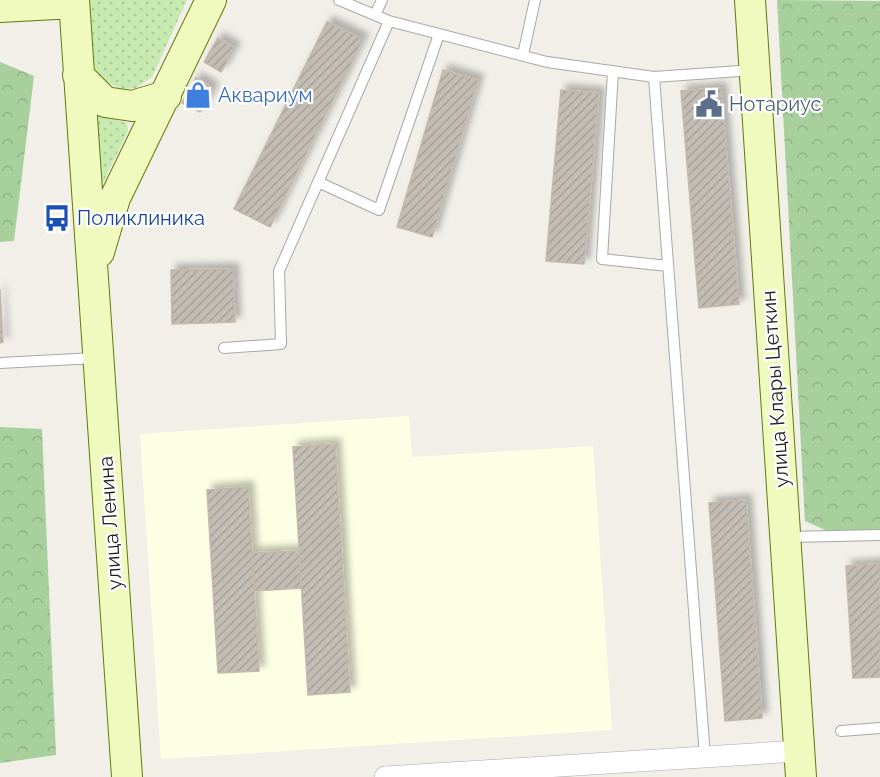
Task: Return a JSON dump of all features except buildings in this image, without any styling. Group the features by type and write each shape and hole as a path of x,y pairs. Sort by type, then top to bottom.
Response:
{"street":[{"path":"93,269 115,198 212,0"},
{"name":"улица Клары Цеткин","path":"750,0 800,764"},
{"path":"0,7 74,2"},
{"name":"улица Ленина","path":"74,2 128,777"},
{"path":"78,75 105,102 132,106 166,96"},
{"path":"385,777 705,757 800,764"}],"lane":[{"path":"339,0 389,21 548,62 654,77 754,70"},
{"path":"375,15 382,0"},
{"path":"523,55 535,0"},
{"path":"224,348 281,344 279,271 389,21"},
{"path":"318,182 379,210 439,34"},
{"path":"613,71 602,259 668,266"},
{"path":"654,77 705,757"},
{"path":"0,363 99,357"},
{"path":"785,537 880,534"},
{"path":"841,731 880,728"}],"shaded area":[{"path":"409,416 412,457 593,446 612,730 161,759 140,434"}],"green space":[{"path":"88,0 187,0 152,77 136,88 122,89 103,81 92,66"},
{"path":"777,0 880,1 880,529 834,534 805,521"},
{"path":"0,62 34,76 14,241 0,242"},
{"path":"99,115 127,123 128,131 102,185 97,186 92,124"},
{"path":"0,427 42,429 56,755 0,763"}],"place":[{"name":"Аквариум","path":"198,95"},
{"name":"Нотариус","path":"709,104"},
{"name":"Поликлиника","path":"57,218"}]}
